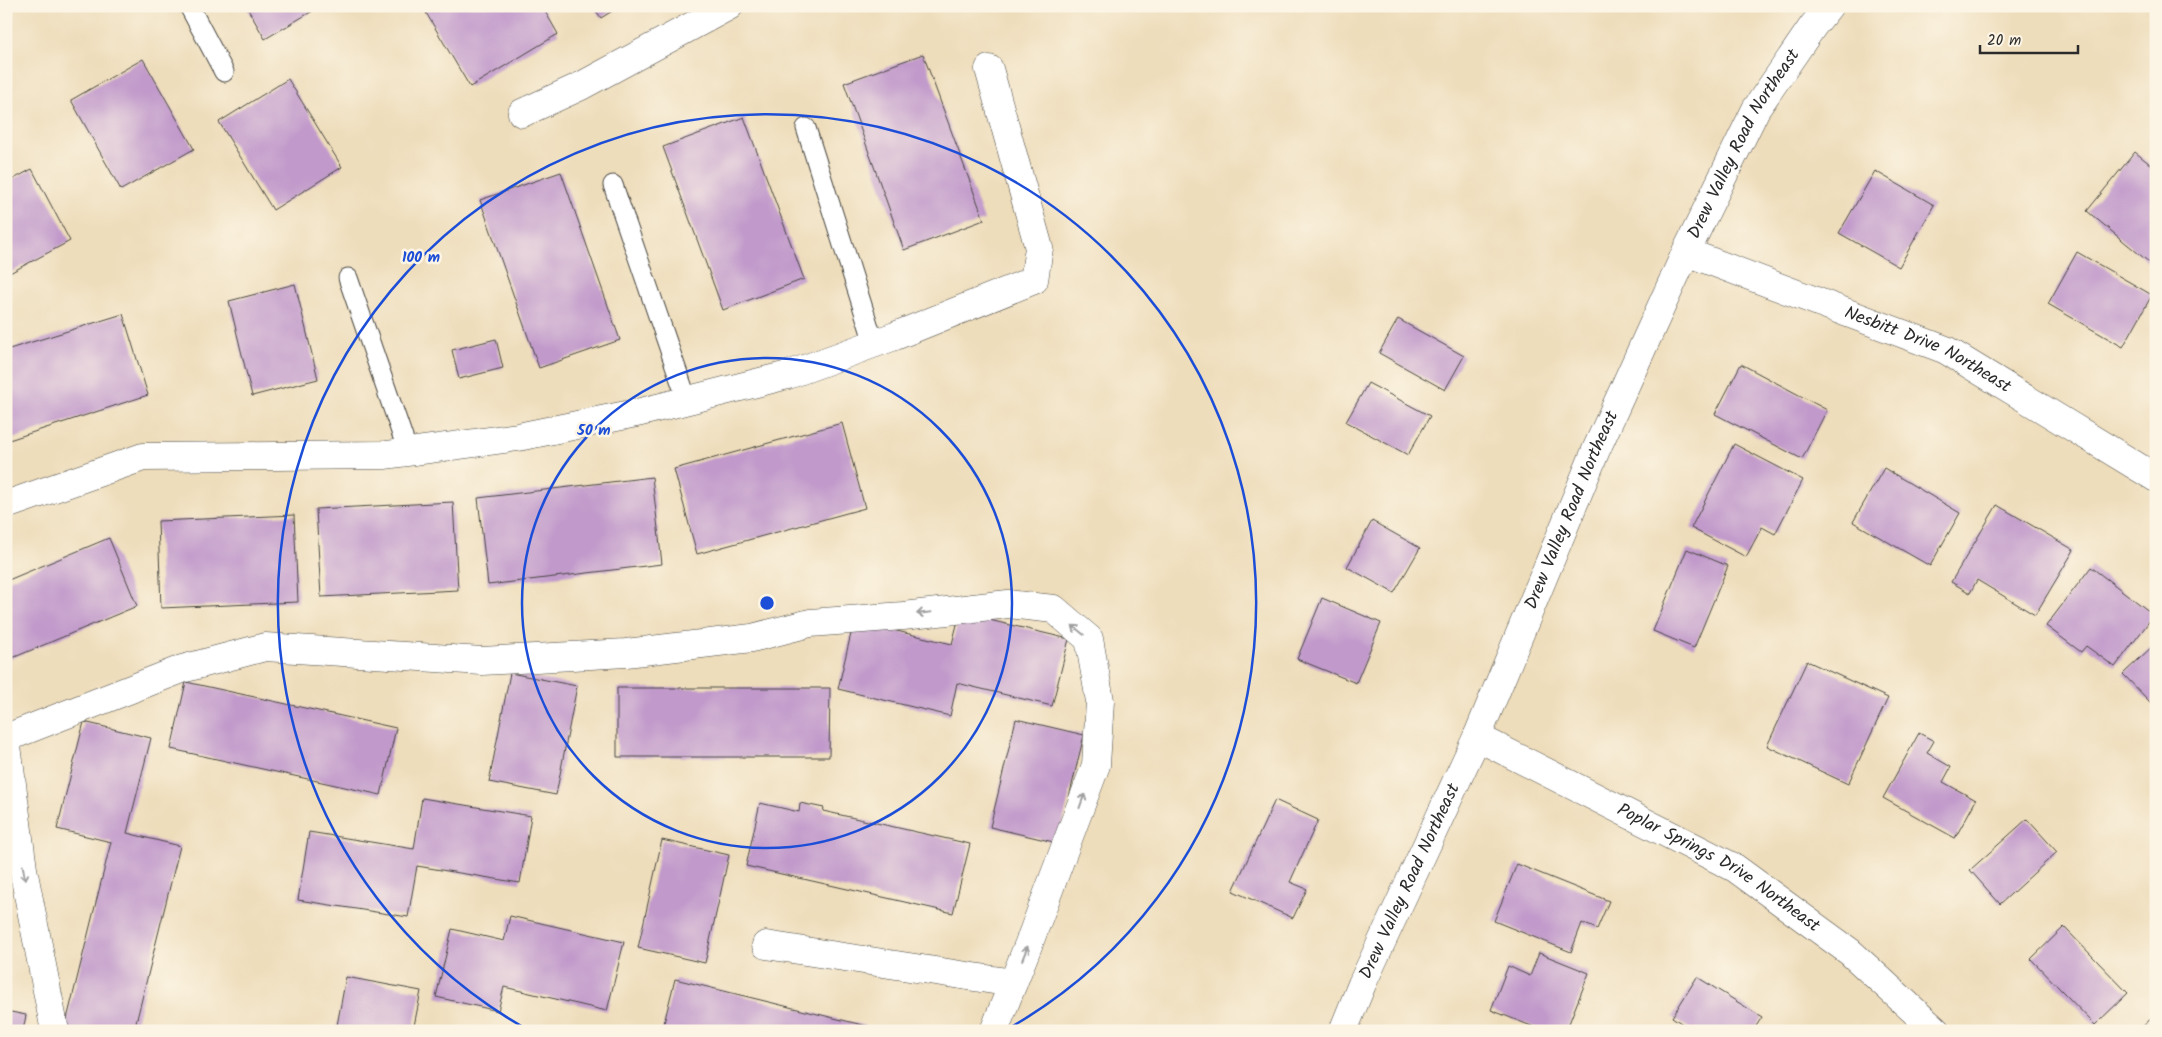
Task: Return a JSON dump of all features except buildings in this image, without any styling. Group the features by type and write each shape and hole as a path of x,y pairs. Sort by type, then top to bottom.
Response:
{"street":[{"path":"522,113 581,86 729,6"},
{"name":"Drew Valley Road Northeast","path":"1343,1031 1362,984 1477,738 1596,450 1686,252 1756,109 1829,6"},
{"path":"6,505 143,457 386,455 518,437 687,400 788,374 874,343 1034,280 1039,248 989,69"},
{"name":"Nesbitt Drive Northeast","path":"1686,252 1946,350 2156,478"},
{"path":"55,1031 23,869 6,738 182,669 265,647 482,661 626,653 752,638 810,623 903,616 1008,604 1054,609 1089,639 1100,701 1096,765 994,1031"},
{"name":"Poplar Springs Drive Northeast","path":"1477,738 1735,868 1850,952 1936,1031"},
{"path":"766,944 1013,983"}],"lane":[{"path":"189,6 224,72"},
{"path":"806,128 874,343"},
{"path":"613,185 687,400"},
{"path":"348,278 408,452"}]}
